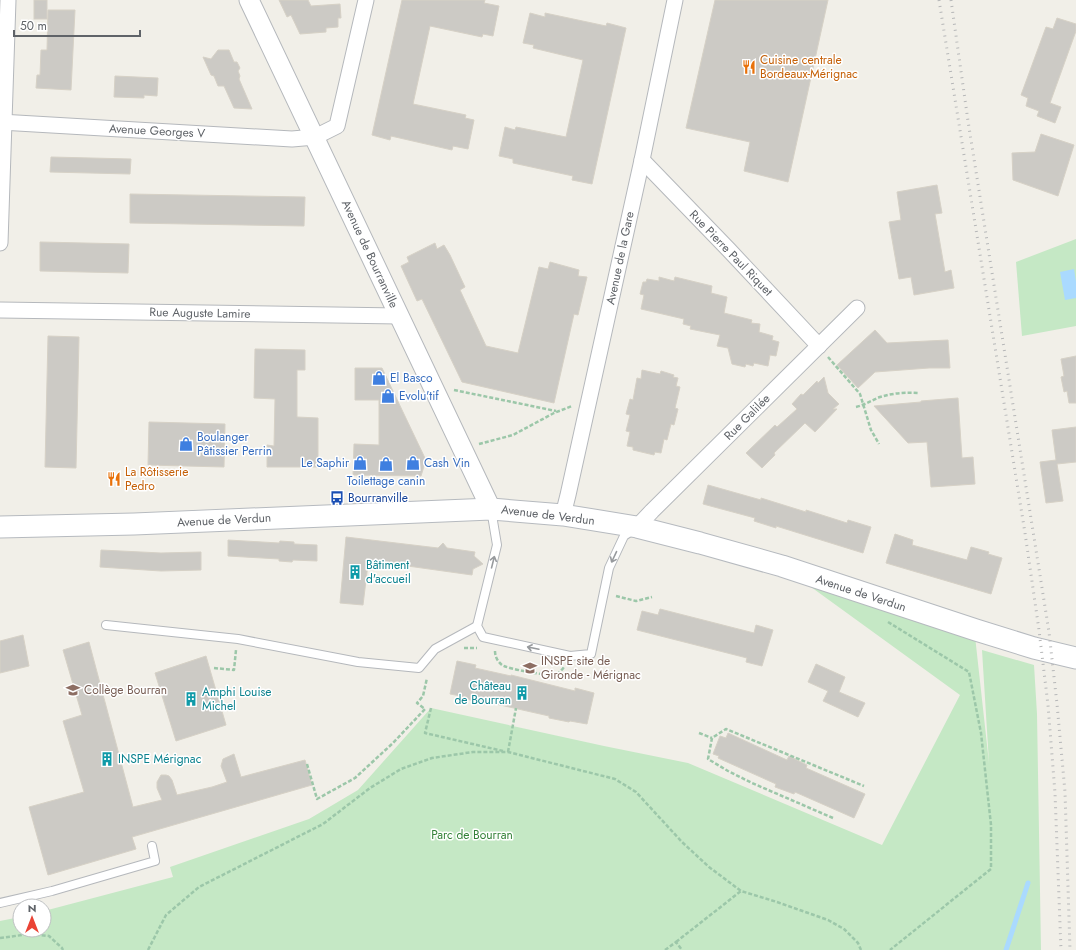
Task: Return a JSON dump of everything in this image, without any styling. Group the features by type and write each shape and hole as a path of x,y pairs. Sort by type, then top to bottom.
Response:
{"main road":[{"name":"Avenue de Verdun","path":"0,526 134,524 491,509 563,515 637,527 700,543 782,566 1034,648 1076,658"}],"street":[{"path":"0,243 2,122 8,0"},
{"name":"Avenue de Bourranville","path":"249,0 491,509"},
{"path":"314,137 337,126 366,0"},
{"name":"Avenue de la Gare","path":"563,515 676,0"},
{"name":"Avenue Georges V","path":"2,122 292,139 314,137"},
{"name":"Rue Pierre Paul Riquet","path":"642,160 819,346"},
{"name":"Rue Galilée","path":"637,527 857,308"},
{"name":"Rue Auguste Lamire","path":"0,310 399,316"}],"lane":[{"path":"491,509 497,545 477,626 483,637 570,656 590,654 609,568 624,536 637,527"},
{"path":"106,625 238,639 358,662 419,668 434,649 477,626"},
{"path":"0,903 52,891 155,861 152,846"}],"path":[{"path":"819,346 860,394 871,430 879,444"},
{"path":"433,386 557,412"},
{"path":"856,407 864,405 880,397 907,392 920,393"},
{"path":"462,448 512,435 557,412 589,400"},
{"path":"604,594 636,600 652,597"},
{"path":"887,622 969,672 981,733 991,825 990,869 890,950"},
{"path":"214,668 234,670 238,639"},
{"path":"493,639 495,655 503,666 546,675 554,675 560,672 570,656"},
{"path":"460,650 467,648 478,648"},
{"path":"307,764 317,799 355,778 425,709 417,704 423,696 428,674"},
{"path":"430,708 425,733 615,779 636,792 682,842 708,867 741,891 828,920 844,929 858,943 861,950"},
{"path":"508,752 516,708"},
{"path":"833,818 752,783 728,771 708,758 712,738 726,729 864,786"},
{"path":"699,733 712,738"},
{"path":"147,950 166,916 199,887 324,824 370,788 401,770 432,758 472,752 508,752"},
{"path":"665,950 741,891"},
{"path":"0,938 30,934 50,936 63,950"},
{"path":"676,942 682,950"}],"green space":[{"path":"1076,239 1076,326 1022,336 1016,262"},
{"name":"Parc de Bourran","path":"811,587 894,610 975,636 989,763 982,650 1034,665 1037,714 1041,950 0,950 0,921 12,919 12,938 52,938 52,909 173,877 170,867 309,819 358,790 431,708 688,763 882,845 960,695"}],"water":[{"path":"1074,269 1076,298 1065,300 1060,272"}],"building":[{"path":"34,0 47,0 47,19 34,19"},
{"path":"279,0 308,0 311,6 340,4 341,18 338,18 338,27 326,28 326,32 300,34 291,15 287,17"},
{"path":"402,0 485,0 484,3 499,6 493,36 483,34 482,37 430,26 413,104 466,115 465,118 474,120 468,149 453,146 452,150 391,136 390,140 372,135"},
{"name":"Cuisine centrale Bordeaux-Mérignac","path":"715,0 828,0 788,182 744,171 750,142 686,128"},
{"path":"48,10 75,10 71,90 36,88 37,75 40,75 41,50 47,50"},
{"path":"530,13 545,17 545,13 606,26 607,23 626,28 592,184 572,180 573,176 513,163 513,159 499,156 505,127 515,130 516,127 566,137 583,60 533,48 534,45 523,43"},
{"path":"1057,18 1076,24 1076,31 1050,103 1061,107 1055,123 1037,116 1039,111 1026,106 1028,98 1021,95 1046,27 1053,29"},
{"path":"218,50 229,50 234,62 237,62 240,68 238,71 240,76 239,79 252,109 234,108 224,86 218,86 214,76 211,75 203,57 211,59"},
{"path":"115,76 158,78 157,96 144,95 144,98 114,97"},
{"path":"1041,134 1074,145 1058,196 1013,180 1012,153 1035,152"},
{"path":"51,157 131,159 130,174 50,172"},
{"path":"937,185 942,213 935,214 945,272 951,270 954,288 914,295 911,277 899,279 889,222 901,220 897,192"},
{"path":"130,194 305,197 304,226 130,223"},
{"path":"40,242 129,244 128,273 40,271"},
{"path":"435,243 437,249 444,245 450,255 465,287 460,290 486,346 518,353 539,267 548,269 550,262 579,270 578,276 587,277 578,315 574,314 554,403 462,382 422,299 417,301 401,266 409,262 407,257"},
{"path":"659,277 674,281 675,277 712,286 711,293 727,297 724,313 752,320 751,323 760,324 759,332 773,336 772,340 779,342 776,356 770,355 768,366 754,363 753,366 746,364 745,367 732,364 728,348 717,346 720,335 690,329 691,326 683,324 684,319 641,309 644,295 640,294 643,282 646,282 647,279 659,281"},
{"path":"875,330 887,343 948,340 950,368 875,372 858,388 837,365"},
{"path":"48,336 79,337 76,468 45,467"},
{"path":"255,349 305,350 305,370 297,370 297,417 318,418 318,467 267,467 267,445 274,446 275,399 254,398"},
{"path":"1076,356 1076,403 1069,403 1067,391 1064,392 1061,377 1064,376 1061,359"},
{"path":"355,368 382,368 426,460 421,476 353,475 354,444 379,445 379,400 355,400"},
{"path":"642,370 660,374 661,371 674,375 673,377 678,378 676,386 680,387 675,408 678,409 674,425 671,424 667,440 664,439 661,453 655,452 654,455 633,450 633,447 627,446 630,432 626,431 630,415 626,414 630,399 633,400 637,378 641,379"},
{"path":"824,377 828,393 839,404 833,409 837,409 815,432 805,423 774,453 775,455 762,468 746,453 775,425 777,427 797,409 792,404 801,394 803,395 817,381 818,383"},
{"path":"958,398 962,458 973,457 975,484 931,487 927,442 908,443 874,406"},
{"name":"Boulanger Pâtissier Perrin","path":"149,422 225,424 224,467 148,465"},
{"path":"1076,427 1076,462 1057,464 1063,501 1046,503 1040,462 1056,460 1052,430"},
{"path":"708,485 761,500 761,498 806,512 806,510 847,523 848,520 871,527 863,553 776,526 776,528 754,521 755,518 703,504"},
{"path":"895,534 913,540 912,545 967,560 971,547 989,552 988,554 1002,558 991,594 886,563"},
{"name":"Bâtiment d'accueil","path":"346,537 438,548 443,543 447,548 475,552 474,556 483,564 473,569 472,575 379,562 368,564 363,605 340,603"},
{"path":"228,540 279,543 280,541 294,542 294,544 317,545 317,561 293,560 292,562 279,561 279,559 228,556"},
{"path":"101,550 161,553 201,552 201,570 161,571 100,567"},
{"path":"660,609 754,633 756,625 773,630 762,666 746,662 747,658 637,630 642,611 658,615"},
{"path":"23,635 29,666 0,673 0,641"},
{"name":"INSPE Mérignac","path":"89,642 133,807 162,800 157,788 157,782 161,775 169,776 172,780 177,795 227,782 221,766 223,759 234,754 241,777 305,760 312,785 132,837 136,849 48,875 29,807 84,792 63,721 82,715 63,650"},
{"name":"Amphi Louise Michel","path":"206,656 226,725 176,741 155,673"},
{"name":"Château de Bourran","path":"457,661 476,665 475,668 511,675 575,691 575,688 594,693 587,724 549,718 549,716 487,702 486,704 466,699 466,697 450,694"},
{"path":"816,664 845,677 839,692 865,703 858,717 823,701 828,691 808,682"},
{"path":"728,733 787,760 789,756 807,765 806,768 865,794 854,818 795,792 794,794 775,787 776,784 718,758 719,756 713,754 720,736 726,738"}],"waterway":[{"path":"1006,950 1028,883"}],"railway":[{"path":"939,0 1025,533 1039,630 1048,705 1055,793 1061,950"},
{"path":"951,0 968,121 1049,632 1065,792 1070,950"}],"place":[{"name":"Cuisine centrale Bordeaux-Mérignac","path":"749,67"},
{"name":"El Basco","path":"379,378"},
{"name":"Evolu'tif","path":"388,396"},
{"name":"Boulanger Pâtissier Perrin","path":"186,444"},
{"name":"Le Saphir","path":"360,463"},
{"name":"Cash Vin","path":"413,463"},
{"name":"Toilettage canin","path":"386,464"},
{"name":"La Rôtisserie Pedro","path":"114,479"},
{"name":"Bourranville","path":"337,498"},
{"name":"Bâtiment d'accueil","path":"355,572"},
{"name":"INSPE site de Gironde - Mérignac","path":"530,668"},
{"name":"Collège Bourran","path":"73,690"},
{"name":"Château de Bourran","path":"522,693"},
{"name":"Amphi Louise Michel","path":"191,699"},
{"name":"INSPE Mérignac","path":"107,759"}]}
